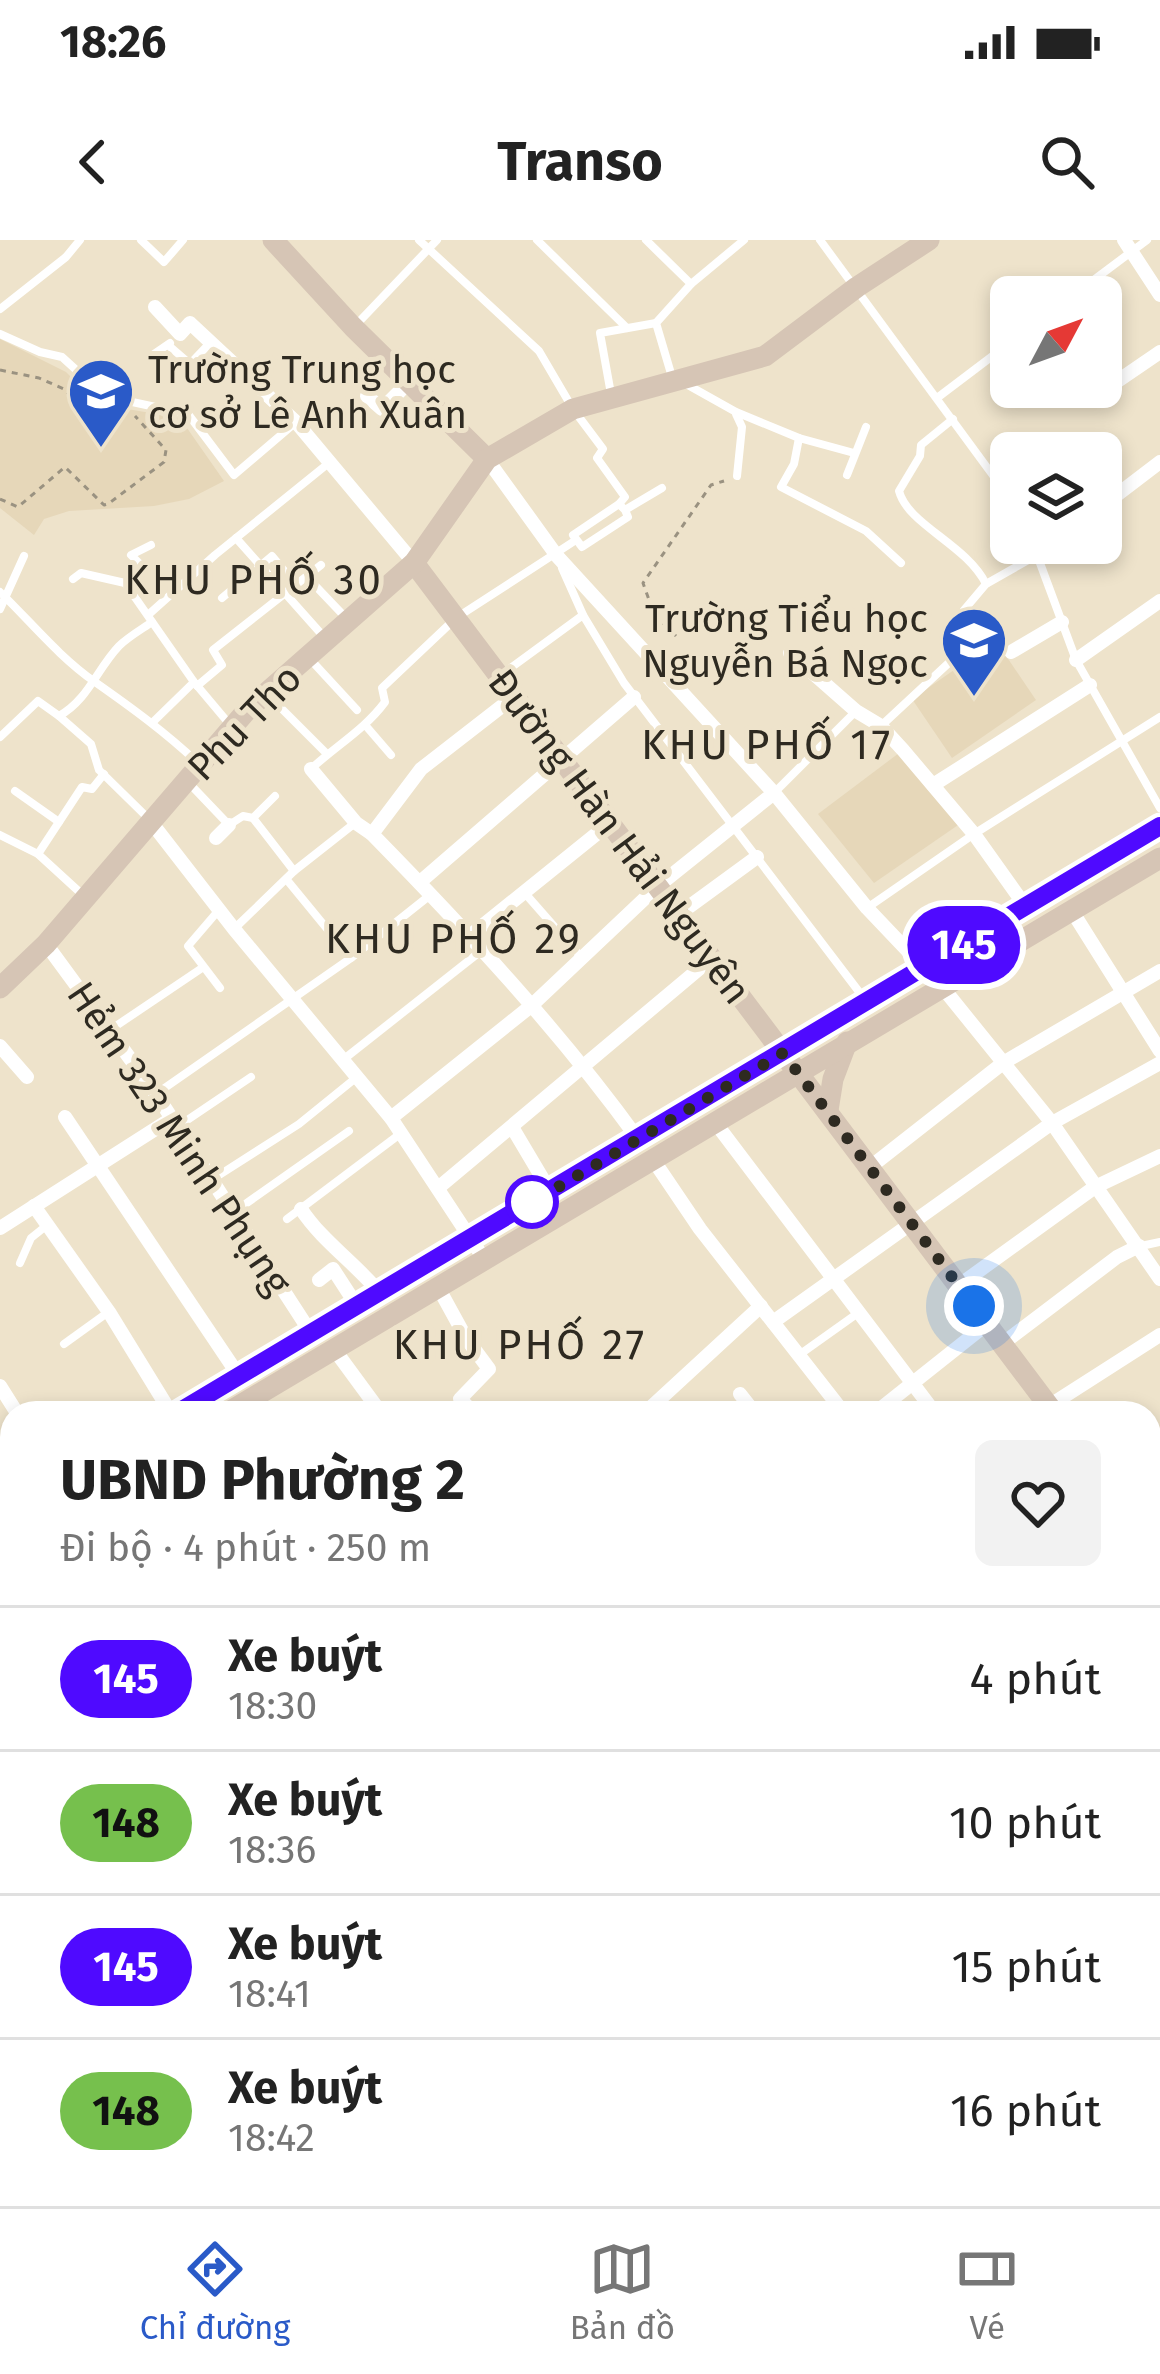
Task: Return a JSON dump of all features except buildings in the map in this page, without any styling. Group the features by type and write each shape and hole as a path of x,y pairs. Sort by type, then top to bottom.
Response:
{"main road":[{"path":"273,240 353,327 488,459 573,409 765,356 917,243"},
{"name":"Phu Tho","path":"3,980 46,944 232,727 325,638 414,563 488,459"},
{"name":"Đường Hàn Hải Nguyên","path":"414,563 1044,1401"},
{"path":"195,1401 550,1191 714,1121 867,1003 1160,826"},
{"path":"263,1401 334,1348 484,1259 645,1149 789,1063 847,1042 943,988 1160,858"},
{"path":"828,1110 847,1042"}],"street":[{"path":"1128,245 1160,295"},
{"name":"Đường Hàn Hải Nguyên","path":"155,308 174,340 190,323 296,422 414,563"},
{"path":"1122,378 1160,352"},
{"path":"367,396 382,410 409,382"},
{"path":"488,459 557,556 943,988 1052,1123 1160,1279"},
{"path":"1122,491 1159,464"},
{"path":"1076,660 1156,604 1160,621"},
{"path":"1011,652 1062,622"},
{"path":"790,653 856,711 881,726 974,834 1026,907"},
{"path":"933,785 1090,685"},
{"path":"372,834 422,769 515,696"},
{"path":"425,889 561,757 634,697"},
{"path":"311,770 356,823 471,935 585,1066 700,1228 835,1401"},
{"path":"391,1118 531,1006 658,886 774,794"},
{"path":"152,822 391,1118 484,1259"},
{"path":"471,935 610,823"},
{"path":"216,838 229,825"},
{"path":"679,914 758,857"},
{"path":"1072,910 1160,1051"},
{"name":"Hẻm 323 Minh Phụng","path":"46,944 155,1094 311,1333"},
{"path":"438,1188 712,958"},
{"path":"869,1168 1003,1063 1160,970"},
{"path":"0,1046 27,1077"},
{"path":"773,1322 1052,1123 1160,1063"},
{"path":"65,1117 239,1376"},
{"path":"714,1121 925,1401"},
{"path":"0,1228 173,1123"},
{"path":"512,1127 550,1191"},
{"path":"958,1286 1095,1186 1160,1156"},
{"path":"34,1206 166,1401"},
{"path":"301,1209 312,1226 356,1263 380,1293"},
{"path":"1002,1344 1139,1246"},
{"path":"320,1280 333,1269 357,1306"},
{"path":"438,1287 489,1369 462,1401"},
{"path":"659,1401 761,1306"},
{"path":"892,1401 987,1324"},
{"path":"1064,1401 1160,1335"},
{"path":"334,1348 372,1401"},
{"path":"740,1394 746,1401"}],"lane":[{"path":"0,309 66,257 80,240"},
{"path":"141,240 164,262 183,240"},
{"path":"419,240 539,351 603,448 597,458 625,497 622,507 628,518 582,548 573,535 622,507 662,488"},
{"path":"353,327 437,240"},
{"path":"537,240 627,328"},
{"path":"646,240 691,284"},
{"path":"612,399 600,333 656,322 691,284 744,240"},
{"path":"820,240 990,471"},
{"path":"1094,276 1128,245 1147,240"},
{"path":"656,322 676,382 799,438 854,453"},
{"path":"0,334 62,357 95,387 123,400 188,414 234,476 296,422"},
{"path":"151,356 174,340 190,364 210,343"},
{"path":"937,398 990,358"},
{"path":"736,412 742,427 737,476"},
{"path":"952,419 921,445 920,456 899,491 903,506 974,562 986,584"},
{"path":"848,476 866,427"},
{"path":"799,438 794,464 781,487 866,531 901,562"},
{"path":"59,716 95,682 118,646 195,572 331,460"},
{"path":"236,538 325,638"},
{"path":"311,770 348,735 366,727 385,702 382,688 456,618 576,540"},
{"path":"124,583 140,563 131,555 151,545"},
{"path":"0,609 24,556"},
{"path":"222,598 272,556 297,586"},
{"path":"557,556 584,615 634,697 867,1003"},
{"path":"881,726 982,632 964,610 986,584 1019,564"},
{"path":"1049,564 1076,660 1160,808"},
{"path":"154,721 222,665 213,650 321,565"},
{"path":"73,579 81,573 124,583 232,727"},
{"path":"307,578 347,619"},
{"path":"4,595 38,633 95,682 154,721 229,825 243,816 253,818 351,958"},
{"path":"500,676 584,615"},
{"path":"308,656 357,710"},
{"path":"267,694 327,754"},
{"path":"0,737 38,701 91,744 104,774 152,822"},
{"path":"774,794 856,711"},
{"path":"867,908 1160,717"},
{"path":"366,727 391,755"},
{"path":"38,854 82,787 92,790 104,774"},
{"path":"15,791 59,822"},
{"path":"253,818 275,796"},
{"path":"234,929 356,823"},
{"path":"0,835 38,854 86,898"},
{"path":"155,1094 351,958 425,889"},
{"path":"523,891 581,958"},
{"path":"219,910 188,946 220,988"},
{"path":"344,1059 482,950"},
{"path":"110,1030 202,968"},
{"path":"212,1180 299,1124 358,1076"},
{"path":"173,1123 251,1077"},
{"path":"232,1213 349,1131"},
{"path":"287,1219 400,1134"},
{"path":"20,1263 31,1238 47,1225"},
{"path":"1139,1246 1160,1242"},
{"path":"64,1344 109,1312"},
{"path":"799,1355 858,1313"}],"path":[{"path":"0,370 64,388 95,420 128,408 166,450 164,461 108,504 82,487 65,467 18,507 0,499"},
{"path":"676,636 654,614 644,584 711,485 737,476"}],"shaded area":[{"name":"Trường Trung học cơ sở Lê Anh Xuân","path":"0,339 66,372 98,404 180,418 224,481 189,499 154,506 69,511 44,519 34,535 0,508"},
{"name":"Trường Tiểu học Nguyễn Bá Ngọc","path":"996,641 1036,700 952,758 912,699"},
{"name":"Trường Tiểu học Nguyễn Bá Ngọc","path":"903,750 961,823 874,883 818,814"}],"bus line":[{"name":"145","path":"197,1401 1160,826"}],"place":[{"name":"Trường Trung học cơ sở Lê Anh Xuân","path":"101,450"},
{"name":"Trường Tiểu học Nguyễn Bá Ngọc","path":"974,699"}],"district":[{"name":"KHU PHỐ 30","path":"254,579"},
{"name":"KHU PHỐ 17","path":"767,744"},
{"name":"KHU PHỐ 29","path":"454,938"},
{"name":"KHU PHỐ 27","path":"520,1344"}],"route":[{"path":"532,1202 518,1211 783,1053 974,1306"}]}
